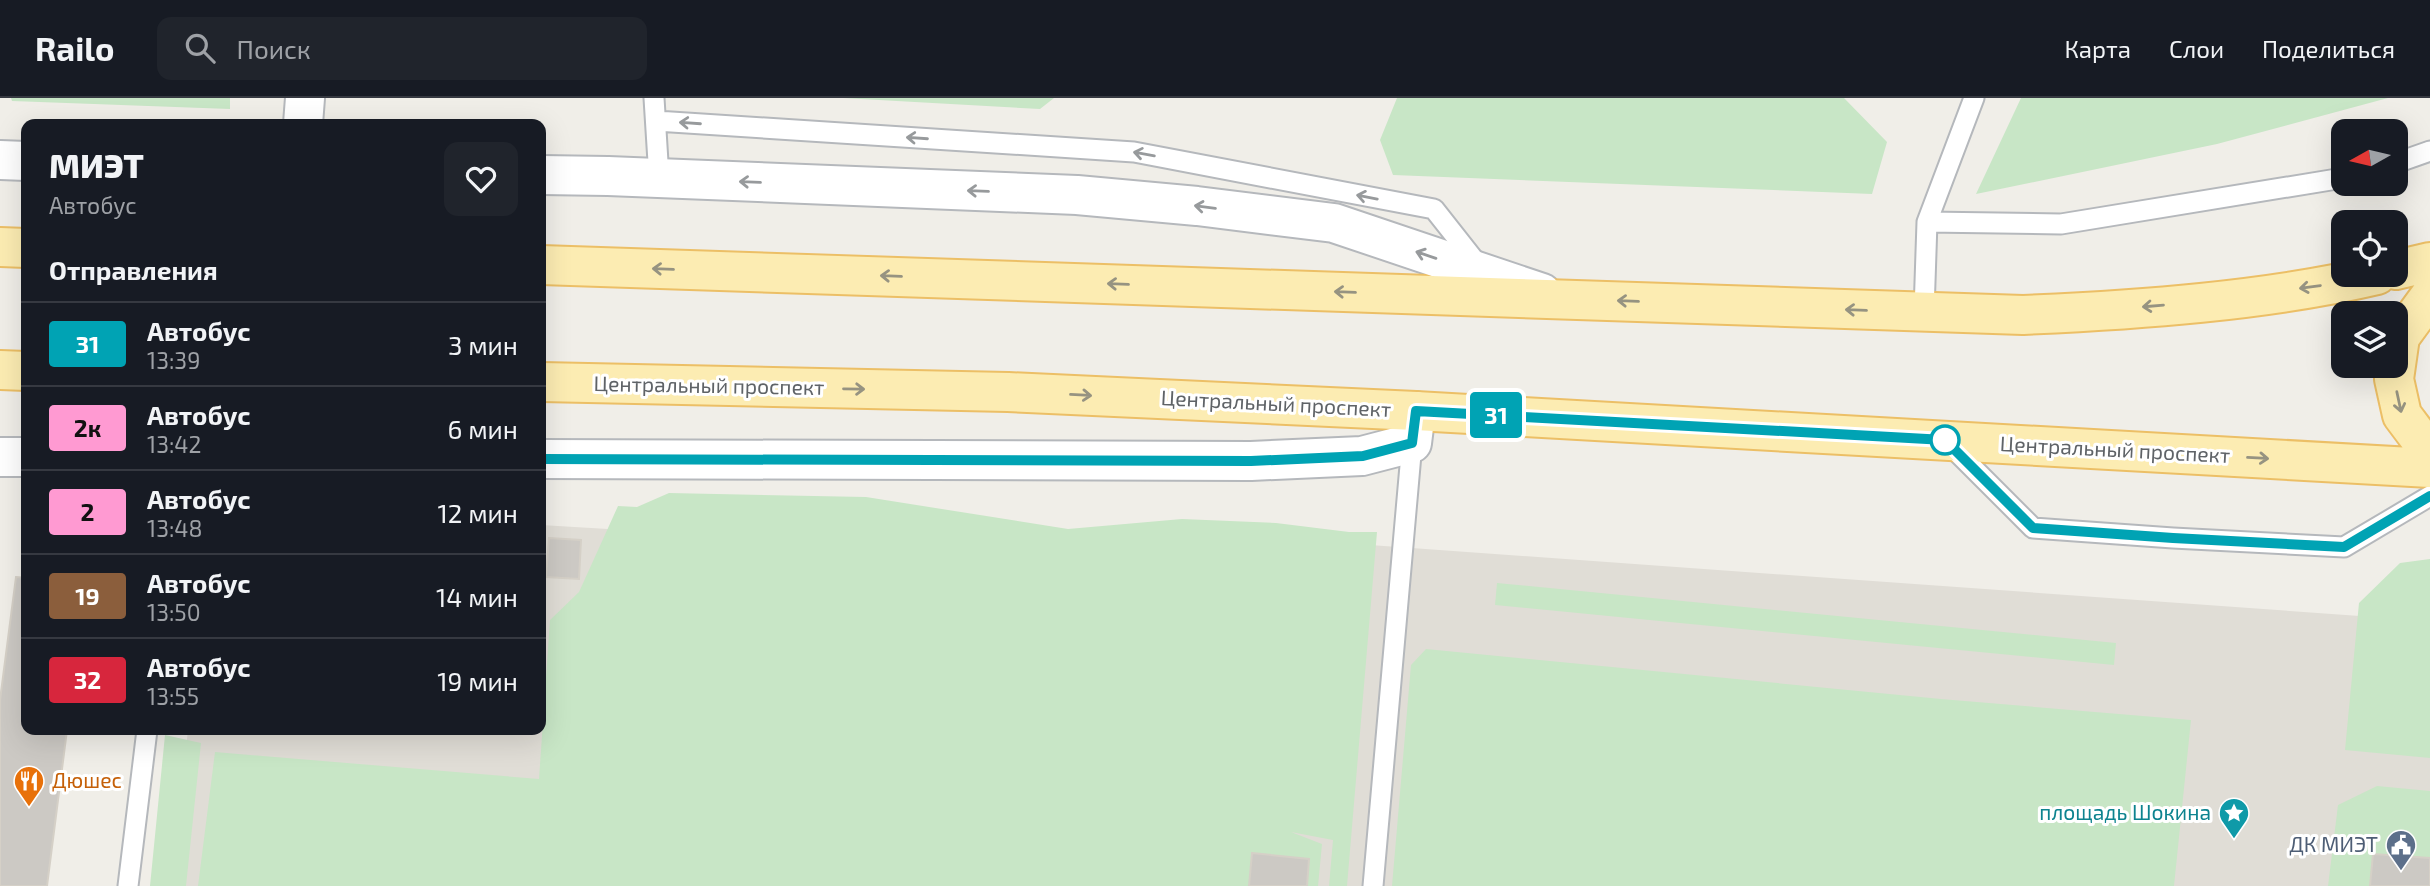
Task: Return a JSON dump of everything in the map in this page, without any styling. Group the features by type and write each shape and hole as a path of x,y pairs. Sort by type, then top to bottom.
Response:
{"main road":[{"path":"0,247 21,247"},
{"path":"2408,267 2430,262"},
{"path":"546,265 2023,315 2221,300 2331,285"},
{"path":"2430,296 2400,337 2394,379 2402,415 2430,449"},
{"path":"0,370 21,371"},
{"name":"Центральный проспект","path":"546,382 1008,392 1414,427 1945,440 2430,468"}],"street":[{"path":"303,119 305,98"},
{"path":"0,160 21,161"},
{"path":"546,175 1077,195 1197,206 1335,223 1561,299"},
{"path":"546,459 1251,461 1363,456 1414,427"},
{"path":"0,457 21,457"}],"lane":[{"path":"654,98 659,178"},
{"path":"1924,312 1927,222 1974,98"},
{"path":"656,121 1134,152 1434,209 1487,276"},
{"path":"2408,159 2430,151"},
{"path":"1927,222 2061,224 2331,179"},
{"path":"1373,886 1414,427"},
{"path":"1945,440 2033,528 2344,547 2430,496"},
{"path":"128,886 146,735"}],"shaded area":[{"path":"546,525 675,533 1370,545 2430,621 2430,886 171,886 187,735 546,735"}],"green space":[{"path":"11,98 230,98 230,109 12,101"},
{"path":"843,98 1054,98 1040,109"},
{"path":"1397,98 1844,98 1887,142 1872,194 1393,175 1380,140"},
{"path":"2021,98 2388,98 2217,144 1976,194"},
{"path":"669,493 866,497 1068,529 1182,519 1276,523 1349,532 1377,532 1347,886 1329,886 1333,840 1291,832 1322,844 1318,886 198,886 215,752 539,779 542,735 546,735 550,620 579,592 618,506 637,507"},
{"path":"2430,559 2430,758 2345,750 2359,603 2400,563"},
{"path":"1497,583 2116,643 2114,665 1495,605"},
{"path":"1426,649 1941,699 2191,720 2174,886 1392,886 1411,665"},
{"path":"165,735 201,743 186,886 150,886"},
{"path":"2377,786 2430,791 2430,858 2373,854 2370,886 2328,886 2338,805"}],"building":[{"path":"549,538 581,540 579,579 546,577"},
{"name":"Дюшес","path":"16,577 21,578 21,735 66,735 47,886 0,886 0,700"},
{"path":"1252,853 1309,859 1307,886 1249,886"},
{"name":"ДК МИЭТ","path":"2373,854 2430,858 2430,886 2370,886"}],"bus line":[{"name":"31","path":"546,459 1251,461 1363,456 1412,443 1416,411 1945,440 2033,528 2344,547 2430,496"}],"place":[{"name":"Дюшес","path":"29,808"},
{"name":"площадь Шокина","path":"2234,840"},
{"name":"ДК МИЭТ","path":"2401,872"}]}
